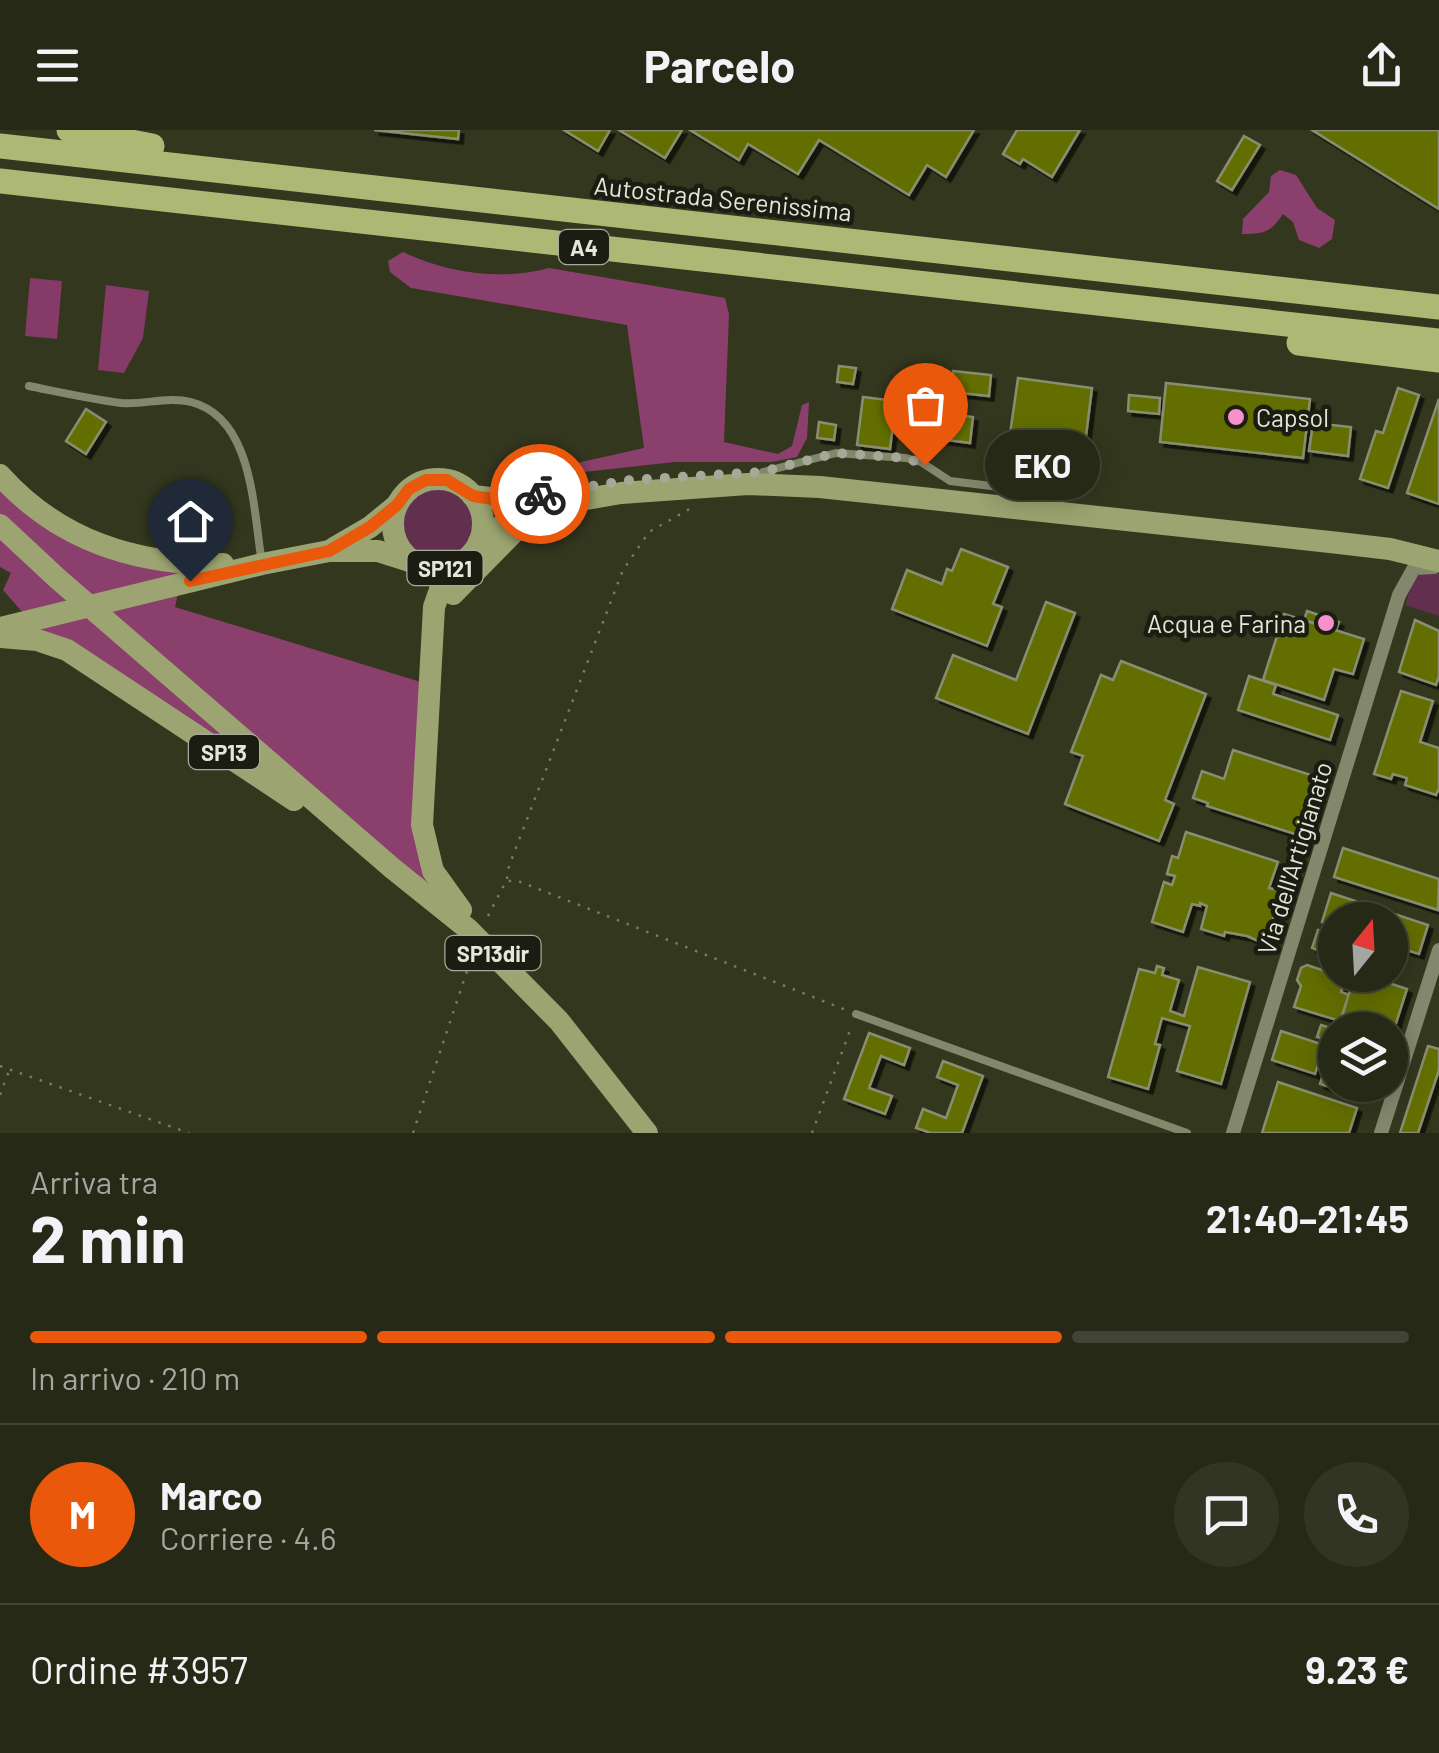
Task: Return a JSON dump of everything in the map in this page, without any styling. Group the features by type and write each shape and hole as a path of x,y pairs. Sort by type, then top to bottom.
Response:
{"highway":[{"path":"69,130 122,142 391,178 436,197"},
{"name":"Autostrada Serenissima","path":"0,146 1390,302 1439,304"},
{"name":"A4","path":"0,181 1439,340"},
{"path":"1168,312 1256,338 1439,360"}],"main road":[{"name":"SP121","path":"473,496 510,499 630,480 762,472 1365,534 1439,546"},
{"path":"0,475 51,521 100,546 179,564 262,564"},
{"name":"SP121","path":"329,551 370,527 397,505 409,489 430,480 455,482 473,496 482,517 479,542"},
{"name":"SP121","path":"0,628 329,551 378,551 438,569 457,564 511,519 536,508 711,485 820,487 1339,543 1390,549 1439,564"},
{"path":"430,684 442,618 450,598 511,534 558,511 643,491"},
{"name":"SP121","path":"397,505 392,525 395,539 403,553 416,563"},
{"name":"SP13","path":"0,524 58,579 433,900"},
{"path":"457,564 436,601 422,809 429,862 449,898 526,971 548,1009"},
{"name":"SP13","path":"0,637 36,640 76,655 266,780 433,900"},
{"name":"SP13dir","path":"433,900 468,929 548,1009 646,1133"}],"street":[{"path":"1339,543 1396,560 1401,575 1398,595"},
{"path":"1398,595 1414,568 1439,564"},
{"name":"Via dell'Artigianato","path":"1233,1133 1398,595"},
{"path":"1380,1133 1439,950"}],"lane":[{"path":"29,386 125,404 193,402 216,414 242,454 262,564"},
{"path":"856,1014 1187,1133"}],"path":[{"path":"488,916 506,880 508,866 624,570 649,532 693,508 711,485"},
{"path":"506,880 518,881 856,1014 812,1133"},
{"path":"412,1133 474,949"},
{"path":"0,1066 189,1133"},
{"path":"0,1094 10,1070"}],"shaded area":[{"path":"1280,170 1296,175 1317,208 1335,220 1332,239 1319,248 1299,240 1293,222 1283,214 1267,231 1242,234 1243,219 1269,192 1271,176"},
{"path":"403,252 475,273 513,274 549,268 725,298 729,314 724,442 778,454 792,446 802,405 809,402 807,438 797,457 771,462 675,462 492,482 644,448 627,325 411,288 390,272 388,261"},
{"path":"30,278 62,281 57,339 25,336"},
{"path":"106,285 149,291 143,338 124,373 98,370"},
{"path":"0,483 155,566 182,574 175,607 424,683 434,887 38,630 3,590 11,573 0,567"},
{"path":"438,486 464,497 475,523 464,549 438,560 412,549 401,523 412,497"},
{"path":"1430,571 1439,574 1439,616 1405,605 1415,576"}],"building":[{"path":"374,130 459,130 458,139"},
{"path":"564,130 610,130 598,151"},
{"path":"619,130 682,130 665,158"},
{"path":"690,130 974,130 946,177 927,165 909,195 819,140 798,174 748,144 739,160"},
{"path":"1017,130 1080,130 1052,177 1023,159 1020,164 1003,154"},
{"path":"1312,130 1439,130 1439,209"},
{"path":"1244,136 1260,145 1232,190 1217,181"},
{"path":"839,366 856,368 853,384 837,382"},
{"path":"953,371 991,375 989,396 951,392"},
{"path":"1018,378 1092,388 1085,444 1010,434"},
{"path":"1166,383 1310,399 1303,458 1160,442"},
{"path":"1398,388 1419,395 1388,488 1360,479 1376,431 1383,433"},
{"path":"1129,395 1160,398 1159,414 1128,411"},
{"path":"863,397 896,401 890,449 857,445"},
{"path":"1439,399 1439,504 1407,493"},
{"path":"86,409 106,422 86,454 66,441"},
{"path":"942,413 973,417 970,443 939,439"},
{"path":"819,422 836,425 834,440 817,438"},
{"path":"1313,423 1351,427 1348,456 1309,451"},
{"path":"961,549 1008,567 993,604 1002,607 987,646 892,609 907,570 942,584"},
{"path":"1046,602 1075,613 1028,734 936,698 953,655 1016,680"},
{"path":"1307,611 1339,622 1336,630 1304,620"},
{"path":"1284,614 1364,639 1353,674 1334,669 1324,700 1263,680"},
{"path":"1415,620 1439,631 1436,685 1399,672"},
{"path":"1121,661 1206,694 1165,800 1174,804 1159,841 1065,804 1083,756 1071,752 1101,675 1113,680"},
{"path":"1249,676 1276,685 1273,694 1338,715 1330,740 1238,710"},
{"path":"1401,691 1433,701 1420,742 1439,748 1436,795 1405,785 1407,778 1374,774"},
{"path":"1233,750 1317,777 1298,835 1193,798 1202,771 1224,779"},
{"path":"1186,832 1278,862 1269,888 1282,891 1265,944 1247,936 1225,932 1224,936 1201,929 1207,906 1200,903 1192,904 1183,932 1152,922 1164,882 1172,885 1175,876 1167,874 1172,856 1178,858"},
{"path":"1343,848 1439,879 1438,910 1334,877"},
{"path":"1331,893 1358,902 1328,902"},
{"path":"1408,918 1428,925 1419,954 1408,951"},
{"path":"1307,965 1318,969 1318,992 1349,995 1343,1012 1318,1014 1294,1007 1301,986 1297,980 1301,968"},
{"path":"1157,966 1164,968 1162,975 1179,980 1170,1011 1184,1016 1198,967 1250,982 1221,1084 1177,1071 1190,1026 1162,1018 1155,1044 1160,1045 1148,1089 1108,1077 1139,969 1155,973"},
{"path":"1349,992 1406,992 1400,1012 1343,1012"},
{"path":"1281,1031 1318,1043 1315,1074 1272,1060"},
{"path":"869,1033 910,1048 904,1065 881,1056 869,1088 892,1096 885,1114 844,1099"},
{"path":"1428,1046 1439,1049 1439,1070 1418,1133 1400,1133"},
{"path":"943,1061 983,1076 962,1133 931,1133 916,1128 923,1109 946,1118 958,1085 937,1077"},
{"path":"1278,1082 1318,1095 1318,1102 1339,1102 1357,1108 1349,1133 1262,1133"}],"way so far":[{"path":"540,494 630,480 762,472 836,453 906,458 925,465"}],"place":[{"name":"Capsol","path":"1236,417"},
{"name":"EKO","path":"925,465"},
{"name":"Acqua e Farina","path":"1326,623"}],"route":[{"path":"190,581 329,551 370,527 397,505 409,489 426,480 455,482 473,496 492,499 540,494"}]}
